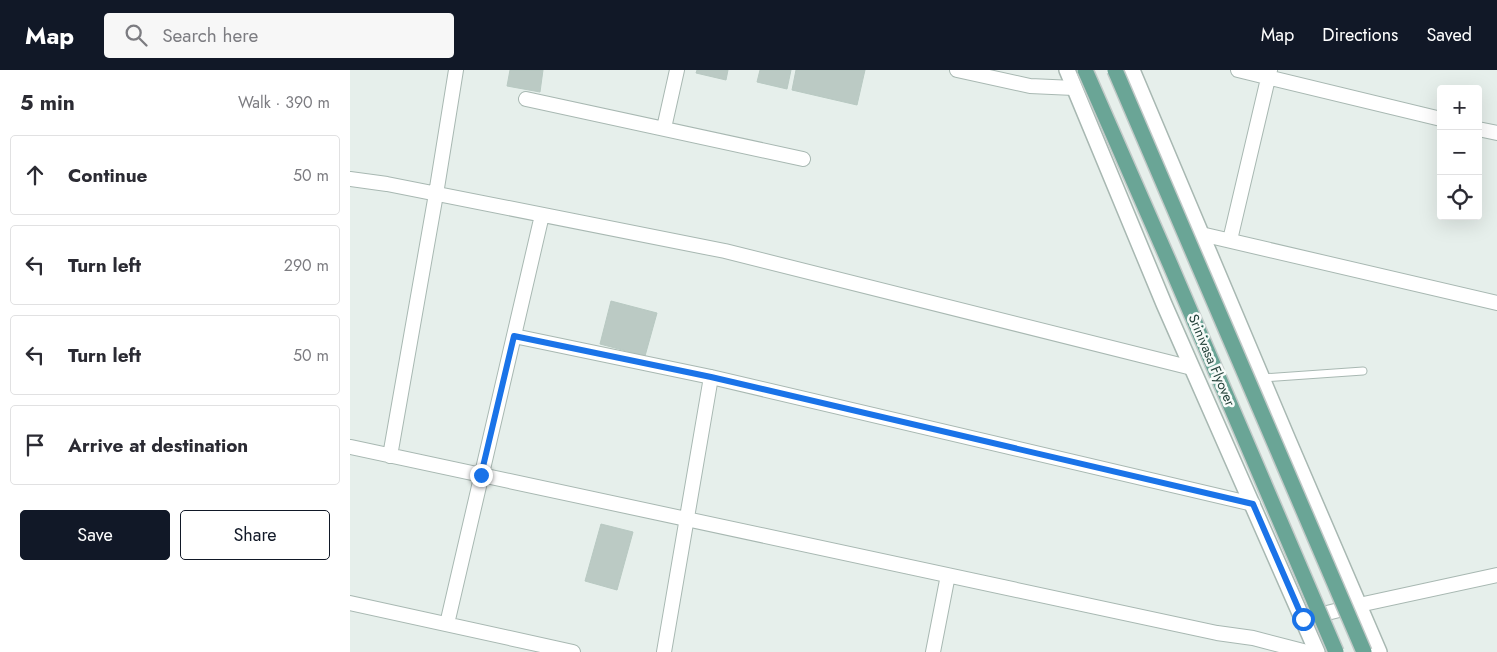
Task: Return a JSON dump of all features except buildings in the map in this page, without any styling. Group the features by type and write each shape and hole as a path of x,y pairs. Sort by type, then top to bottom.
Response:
{"main road":[{"name":"Srinivasa Flyover","path":"1085,70 1336,652"},
{"name":"Srinivasa Flyover","path":"1115,70 1364,652"}],"street":[{"path":"390,456 456,70"},
{"path":"664,128 677,70"},
{"path":"957,70 1030,86 1074,88"},
{"path":"1067,70 1164,304 1317,652"},
{"path":"1132,70 1379,652"},
{"path":"1238,70 1269,74 1437,118"},
{"path":"1230,240 1269,74"},
{"path":"526,99 803,159"},
{"path":"1482,130 1497,133"},
{"path":"350,179 387,184 725,251 1192,368"},
{"path":"447,624 542,215"},
{"path":"1201,234 1497,303"},
{"path":"514,336 711,377 1253,504"},
{"path":"664,652 711,377"},
{"path":"351,447 1217,633 1251,645 1307,652"},
{"path":"933,652 948,575"},
{"path":"1303,619 1497,575"},
{"path":"350,603 574,652"}],"lane":[{"path":"1262,378 1363,371"}],"route":[{"path":"481,475 514,336 711,377 1253,504 1303,619"}]}
